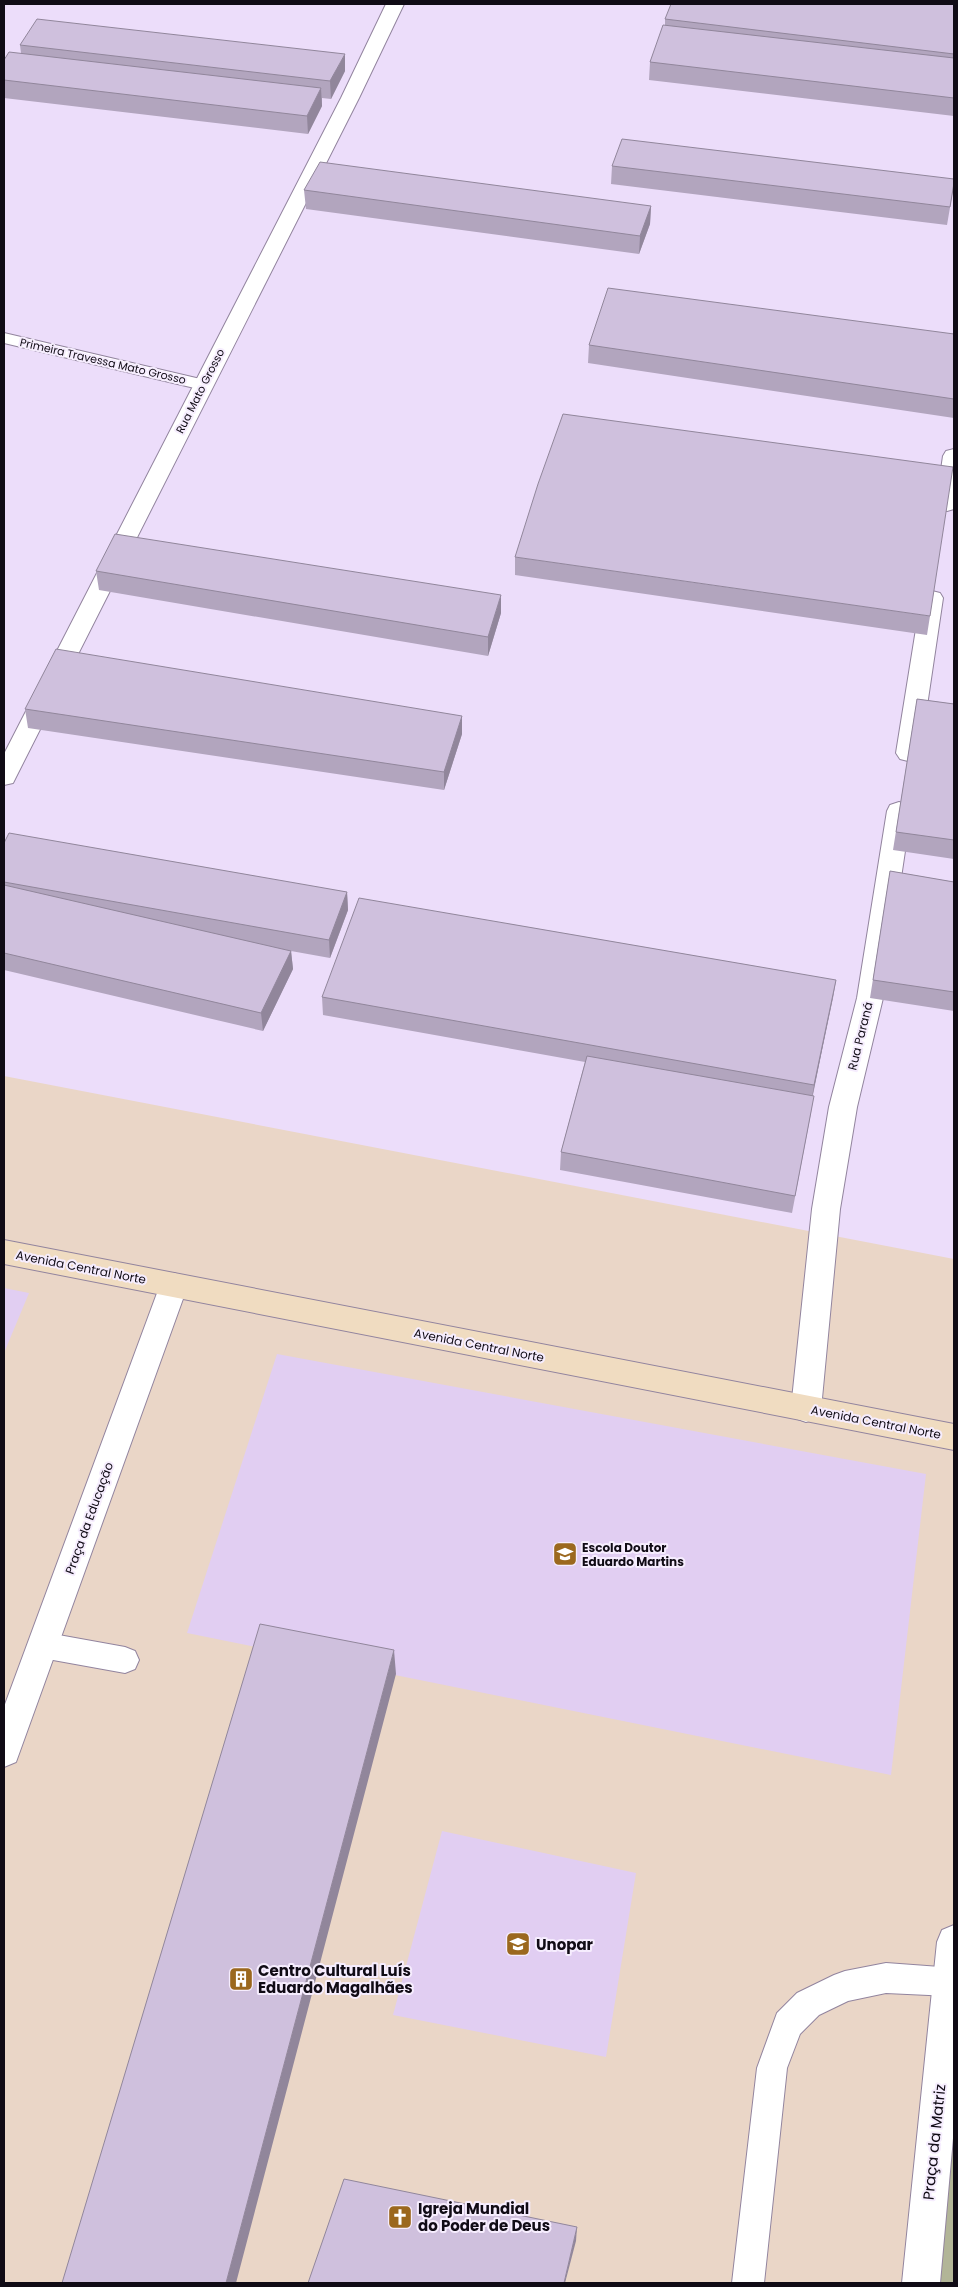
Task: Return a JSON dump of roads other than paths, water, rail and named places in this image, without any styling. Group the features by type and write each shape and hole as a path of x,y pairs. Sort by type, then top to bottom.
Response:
{"main road":[{"name":"Avenida Central Norte","path":"4,1252 954,1437"}],"street":[{"name":"Rua Mato Grosso","path":"4,777 353,91 395,4"},
{"path":"944,523 954,456"},
{"name":"Rua Paraná","path":"806,1409 826,1209 842,1107 870,998 936,579"},
{"name":"Praça da Educação","path":"4,1751 174,1285"},
{"name":"Praça da Matriz","path":"921,2283 954,1942"}],"lane":[{"name":"Primeira Travessa Mato Grosso","path":"4,338 203,385"},
{"path":"42,1646 125,1660"},
{"path":"748,2283 772,2068 788,2024 808,2004 845,1986 886,1978 950,1981"}],"place":[{"name":"Escola Doutor Eduardo Martins","path":"565,1554"},
{"name":"Unopar","path":"518,1944"},
{"name":"Centro Cultural Luís Eduardo Magalhães","path":"241,1979"},
{"name":"Igreja Mundial do Poder de Deus","path":"400,2217"}]}
